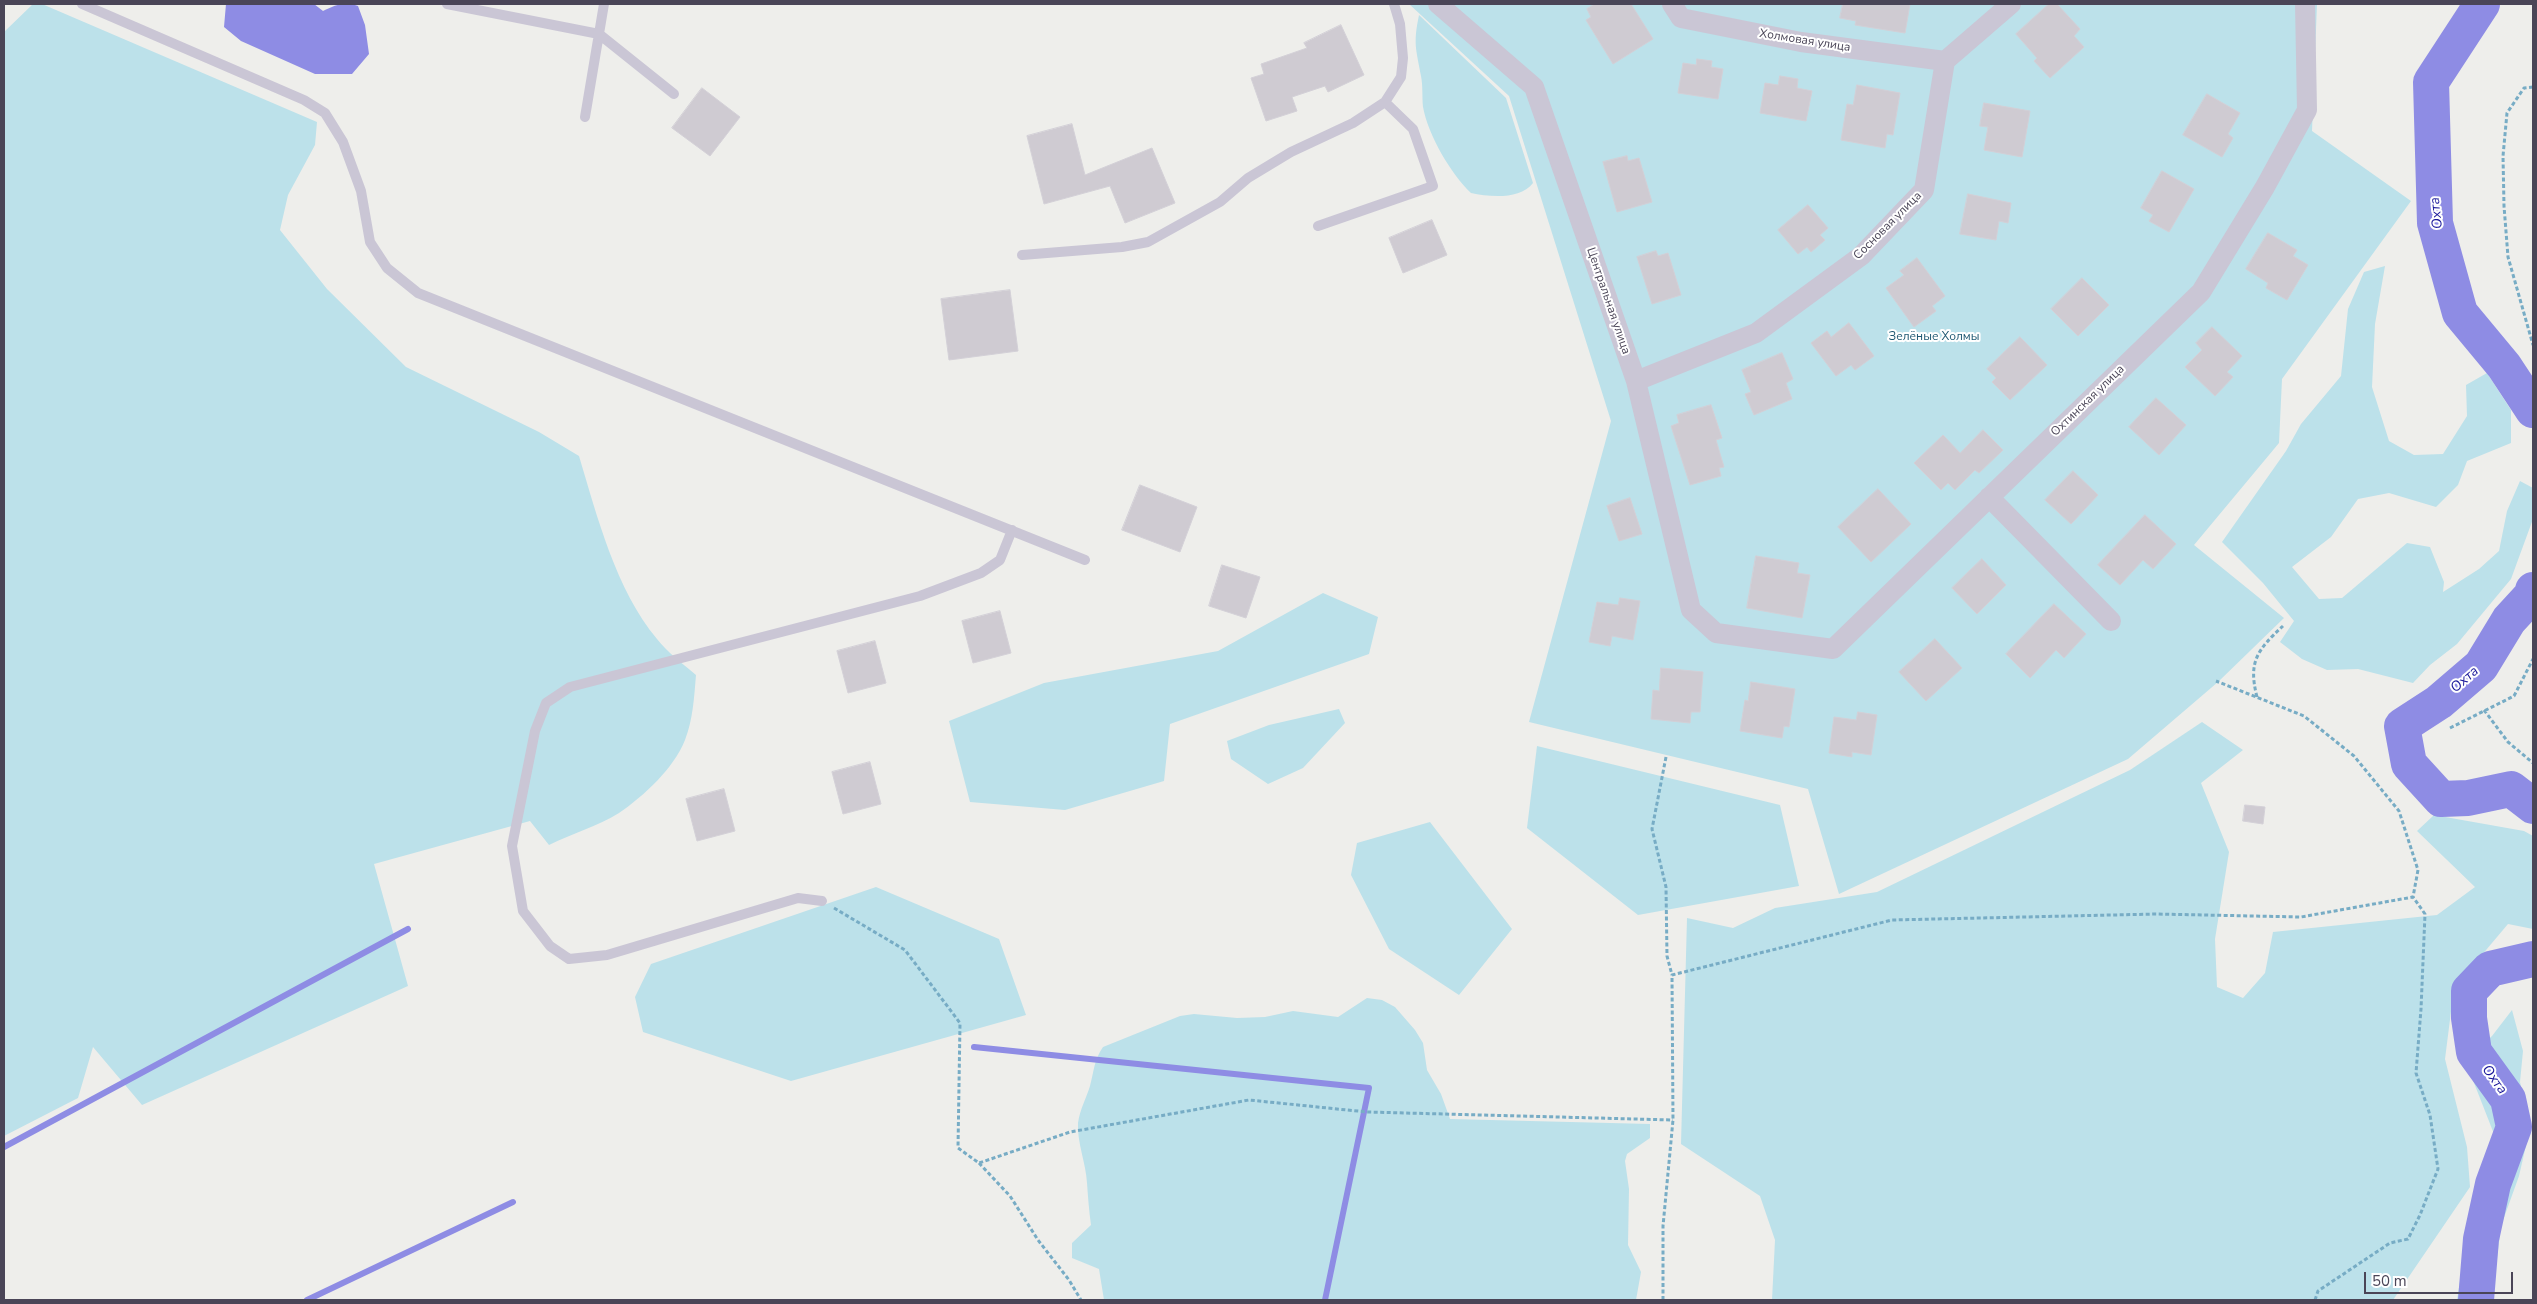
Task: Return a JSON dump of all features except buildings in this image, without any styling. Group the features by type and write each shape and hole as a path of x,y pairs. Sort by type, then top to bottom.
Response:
{"street":[{"name":"Центральная улица","path":"1438,4 1534,87 1636,380 1691,610 1716,633"},
{"name":"Холмовая улица","path":"1672,4 1681,18 1801,42 1945,61"},
{"path":"1945,61 2011,4"},
{"name":"Охтинская улица","path":"1716,633 1833,649 2201,292 2265,187 2308,110 2305,4"},
{"name":"Сосновая улица","path":"1636,380 1756,332 1861,256 1924,190 1945,61"},
{"path":"1989,497 2111,621"}],"lane":[{"path":"82,4 304,100 325,113 343,142 361,191 370,242 387,268 418,293 1085,560"},
{"path":"447,4 599,34 674,94"},
{"path":"585,117 604,4"},
{"path":"1022,255 1122,247 1148,242 1220,202 1248,178 1291,152 1312,140 1353,123 1385,102 1401,77 1403,58 1400,24 1394,4"},
{"path":"1318,226 1433,186 1413,129 1385,102"},
{"path":"822,901 798,898 607,955 569,959 550,946 523,911 512,846 535,731 546,703 570,687 938,589 981,573 1000,560 1012,530"}],"path":[{"path":"2533,87 2524,88 2507,113 2502,156 2508,257 2533,345"},
{"path":"2258,698 2252,676 2257,655 2283,626"},
{"path":"2450,728 2514,696 2533,659"},
{"path":"2216,681 2304,716 2347,751 2398,811 2418,870 2412,897 2424,914 2422,1009 2416,1073 2430,1115 2438,1170 2408,1239 2390,1242 2318,1290 2315,1300"},
{"path":"2484,710 2508,742 2533,763"},
{"path":"1663,1300 1663,1226 1673,1120 1672,975 1667,956 1666,887 1652,829 1666,757"},
{"path":"1672,975 1892,920 2156,914 2301,917 2412,897"},
{"path":"822,901 905,950 960,1023 958,1148 979,1163 1010,1196 1038,1240 1070,1280 1081,1300"},
{"path":"979,1163 1070,1132 1249,1100 1367,1112 1673,1120"}],"green space":[{"path":"33,4 42,4 317,122 315,145 288,195 280,230 327,289 406,367 539,432 579,456 609,552 630,598 643,620 661,644 696,675 690,724 685,740 674,761 657,781 619,813 549,845 530,821 374,864 408,986 142,1105 93,1047 78,1098 4,1136 4,32"},
{"name":"Зелёные Холмы","path":"1409,4 2317,4 2312,131 2411,201 2282,379 2279,443 2194,545 2284,618 2218,682 2128,759 1839,894 1808,789 1529,722 1611,421 1509,96"},
{"path":"1419,15 1506,98 1533,183 1527,188 1513,195 1504,196 1487,196 1471,193 1448,165 1435,142 1423,107 1422,80 1416,46"},
{"path":"2385,266 2375,324 2372,387 2389,441 2414,455 2443,454 2467,416 2466,385 2487,373 2511,410 2511,443 2467,461 2458,485 2436,507 2389,493 2358,499 2331,537 2292,567 2319,599 2342,598 2407,543 2430,547 2444,582 2443,592 2479,569 2499,551 2507,511 2520,481 2533,488 2533,519 2511,579 2457,644 2430,665 2413,683 2358,669 2327,670 2302,659 2280,642 2294,621 2263,583 2222,542 2286,451 2301,424 2341,376 2348,309 2364,272"},
{"path":"1323,593 1378,617 1369,654 1170,724 1164,781 1065,810 970,802 949,721 1044,683 1218,651"},
{"path":"1339,709 1345,723 1303,768 1268,784 1231,759 1227,741 1269,725"},
{"path":"2202,722 2243,750 2201,783 2229,852 2215,939 2217,987 2243,998 2265,973 2273,932 2437,915 2475,887 2417,831 2434,815 2524,831 2533,836 2533,929 2508,924 2454,988 2445,1059 2467,1147 2470,1187 2393,1300 1772,1300 1775,1240 1760,1196 1681,1144 1687,918 1733,928 1775,908 1877,892 2130,770"},
{"path":"1537,746 1780,805 1799,886 1638,915 1527,828"},
{"path":"1430,822 1512,929 1459,995 1389,949 1351,875 1357,843"},
{"path":"876,887 999,939 1026,1015 791,1081 643,1032 635,997 651,964"},
{"path":"1367,998 1382,1000 1395,1007 1415,1030 1423,1043 1427,1070 1441,1094 1450,1119 1650,1124 1650,1138 1627,1154 1625,1161 1629,1189 1628,1245 1641,1272 1636,1300 1104,1300 1099,1269 1072,1258 1072,1243 1091,1225 1078,1123 1096,1061 1103,1047 1180,1016 1194,1014 1237,1018 1265,1017 1293,1011 1338,1017"},
{"path":"2512,1010 2523,1051 2520,1082 2530,1128 2519,1176 2501,1226 2492,1300 2457,1300 2471,1209 2494,1134 2467,1065 2474,1052 2492,1036"}],"shaded area":[{"path":"226,4 314,4 323,11 340,4 358,6 365,25 369,54 352,74 315,74 241,41 224,27"}],"waterway":[{"name":"Охта","path":"2482,4 2431,82 2435,223 2460,313 2504,366 2533,410"},
{"name":"Охта","path":"2533,590 2532,595 2509,620 2481,666 2439,702 2402,726 2409,764 2441,799 2468,798 2511,789 2533,806"},
{"path":"4,1147 408,929"},
{"name":"Охта","path":"2476,1300 2481,1239 2493,1184 2514,1127 2508,1099 2474,1052 2469,1018 2469,991 2490,969 2533,959"},
{"path":"974,1047 1369,1088 1325,1300"},
{"path":"307,1300 513,1202"}]}
